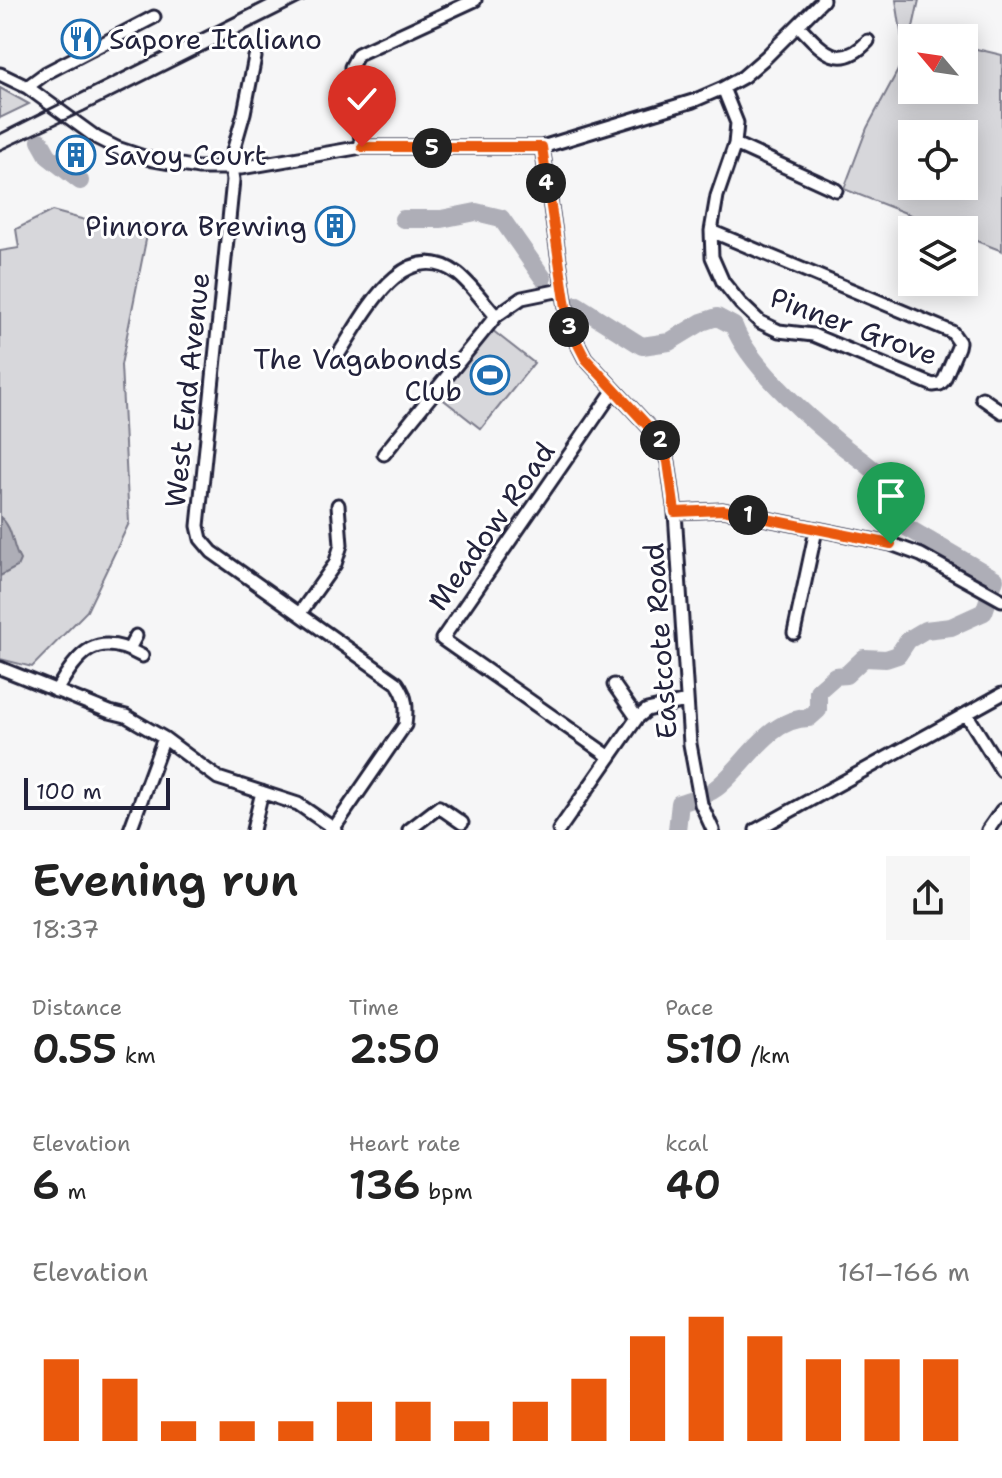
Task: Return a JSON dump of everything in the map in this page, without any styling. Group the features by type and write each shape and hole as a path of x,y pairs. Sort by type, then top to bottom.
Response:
{"street":[{"path":"362,147 351,67 353,60 358,54 475,0"},
{"path":"0,74 27,87 97,138 117,148 153,160 198,168 230,169 362,147 542,147 569,136 693,101 723,88 743,77 823,0"},
{"path":"27,87 46,73 154,17"},
{"path":"799,26 829,54 839,57 854,54 868,41"},
{"name":"West End Avenue","path":"255,57 230,162 233,180 198,526 201,539 212,552 397,683 404,693 407,707 405,725 335,829"},
{"name":"Pinner Grove","path":"711,231 952,332 959,342 944,380 933,385 813,335 779,331 760,322 723,282 712,257 711,231 717,196 735,144 737,123 723,88"},
{"path":"735,144 836,190"},
{"name":"Eastcote Road","path":"542,147 561,290 569,327 585,358 659,438 668,462 675,512 686,701 697,788 713,830"},
{"path":"336,358 388,283 398,272 416,264 440,265 459,275 496,316"},
{"path":"384,454 496,316 522,298 561,290"},
{"name":"Meadow Road","path":"610,757 442,639 614,390"},
{"path":"982,398 1002,412"},
{"path":"300,613 335,564 341,545 338,505"},
{"path":"675,512 723,510 891,544 921,555 999,598"},
{"path":"794,633 816,530"},
{"path":"129,649 136,636"},
{"path":"56,691 73,662 85,650 119,645 142,656"},
{"path":"0,668 126,716 164,738 218,778 298,804 335,829"},
{"path":"614,685 637,718"},
{"path":"756,830 1002,694"},
{"path":"559,830 637,718 647,710 686,701"},
{"path":"967,715 1002,771"},
{"path":"130,830 164,738"},
{"path":"253,830 262,792"},
{"path":"409,830 439,807 462,823"},
{"path":"988,830 1002,810"}],"shaded area":[{"path":"896,0 919,0 914,24 900,24"},
{"path":"978,49 1002,55 1002,251 978,242 978,216 913,216 844,189 867,128 898,70 898,104 978,104"},
{"path":"0,88 29,104 0,118"},
{"path":"52,211 96,223 149,225 121,365 129,523 87,611 32,667 0,659 0,251 19,248 16,229"},
{"name":"The Vagabonds Club","path":"492,330 534,363 481,429 440,397"},
{"path":"0,517 8,526 20,560 17,567 0,576"}],"waterway":[{"path":"40,141 49,157 80,181"},
{"path":"403,219 441,219 476,212 501,218 543,278"},
{"path":"577,305 642,346 669,342 702,322 717,317 734,326 751,355 777,386 893,489 889,517 995,579 984,612 951,627 925,630 908,640 898,655 886,659 864,658 846,675 835,676 818,691 818,710 809,718 781,726 715,789 680,803 677,830"}],"railway":[{"path":"0,134 268,0"},
{"path":"0,150 306,0"}],"place":[{"name":"Sapore Italiano","path":"81,39"},
{"name":"Savoy Court","path":"76,155"},
{"name":"Pinnora Brewing","path":"335,226"},
{"name":"The Vagabonds Club","path":"490,375"}],"route":[{"path":"362,147 542,147 561,290 569,327 585,358 659,438 668,462 675,512 723,510 891,544"}]}
